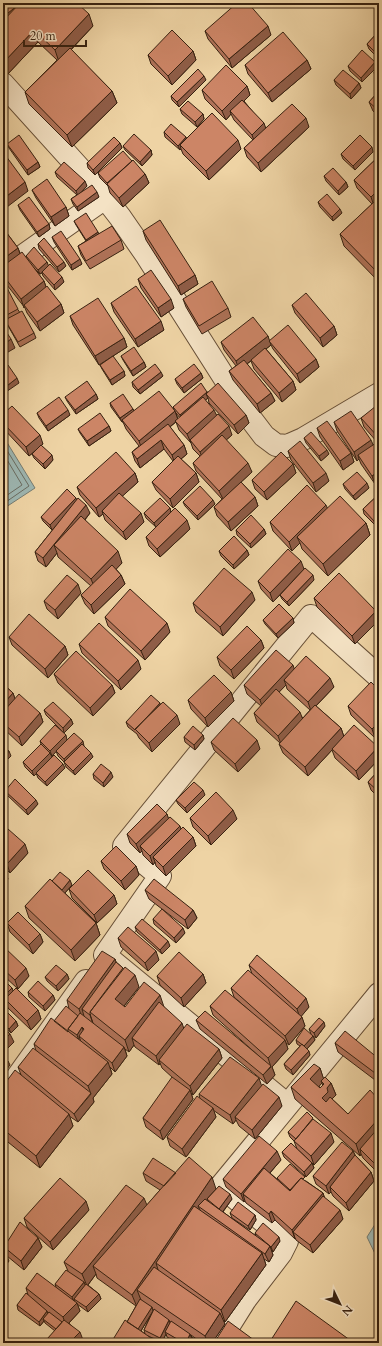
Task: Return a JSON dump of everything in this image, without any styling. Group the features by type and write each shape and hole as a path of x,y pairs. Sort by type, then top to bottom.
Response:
{"street":[{"path":"3,84 105,198 147,256 248,415 264,436 276,445 287,446 303,439 379,394"},
{"path":"3,270 105,198"},
{"path":"3,1097 160,876 124,846 312,616 379,677"},
{"path":"105,955 288,1105"},
{"path":"218,1343 245,1300 281,1253 287,1241 221,1186 379,994"}],"water":[{"path":"3,436 35,488 3,509"},
{"path":"379,1218 379,1262 367,1237"}],"building":[{"path":"3,3 16,3 18,5 3,17"},
{"path":"20,3 77,3 89,14 55,50 34,30 3,63 3,21"},
{"path":"237,3 248,3 268,26 229,59 205,31"},
{"path":"172,30 193,51 168,76 148,55"},
{"path":"379,31 379,56 367,44"},
{"path":"283,32 307,60 268,93 245,65"},
{"path":"70,48 112,91 67,135 25,92"},
{"path":"362,50 375,62 361,78 348,66"},
{"path":"226,65 247,86 222,111 202,90"},
{"path":"379,67 379,78 374,72"},
{"path":"198,69 204,76 177,102 171,96"},
{"path":"343,70 359,83 350,94 334,80"},
{"path":"379,91 379,111 369,102"},
{"path":"242,100 264,123 252,135 230,111"},
{"path":"188,101 203,114 195,122 180,109"},
{"path":"292,104 306,118 258,163 244,148"},
{"path":"212,113 238,140 206,171 180,145"},
{"path":"171,124 186,137 178,146 164,132"},
{"path":"134,134 151,150 140,162 123,146"},
{"path":"19,135 38,162 27,170 7,144"},
{"path":"360,135 372,147 353,166 341,154"},
{"path":"114,137 120,143 93,170 87,163"},
{"path":"123,151 132,161 107,183 98,173"},
{"path":"3,152 25,182 3,199"},
{"path":"379,156 379,189 371,197 354,180"},
{"path":"133,160 145,174 119,198 107,184"},
{"path":"64,162 85,181 76,191 55,172"},
{"path":"333,168 346,182 338,191 324,176"},
{"path":"47,179 66,207 51,217 32,190"},
{"path":"92,185 97,192 77,207 71,199"},
{"path":"327,194 340,209 332,217 318,202"},
{"path":"29,197 49,224 37,232 18,205"},
{"path":"375,201 379,205 379,274 340,234"},
{"path":"86,213 98,232 86,240 74,221"},
{"path":"160,220 195,275 178,286 143,231"},
{"path":"112,226 121,240 86,261 78,246"},
{"path":"3,228 18,248 3,259"},
{"path":"61,231 80,259 71,265 52,237"},
{"path":"44,238 64,262 57,267 38,244"},
{"path":"34,247 47,262 38,270 26,256"},
{"path":"22,252 44,281 21,299 3,275 3,266"},
{"path":"50,264 62,277 54,285 42,272"},
{"path":"151,270 171,299 158,308 138,279"},
{"path":"212,281 228,308 199,326 183,299"},
{"path":"6,286 18,309 3,317 3,288"},
{"path":"47,286 61,304 37,322 24,305"},
{"path":"136,286 161,321 135,339 111,303"},
{"path":"306,293 334,326 320,338 292,305"},
{"path":"98,298 124,338 95,356 70,316"},
{"path":"22,311 34,333 18,342 5,320"},
{"path":"253,317 268,336 236,361 221,342"},
{"path":"288,325 316,359 297,374 269,341"},
{"path":"3,327 11,339 3,345"},
{"path":"134,347 144,362 131,371 121,356"},
{"path":"265,348 293,381 279,393 251,360"},
{"path":"113,356 124,371 110,380 100,365"},
{"path":"244,360 271,393 257,404 229,371"},
{"path":"155,364 161,372 138,390 132,382"},
{"path":"194,364 201,373 182,388 175,379"},
{"path":"8,365 17,378 3,389 3,369"},
{"path":"87,381 96,394 75,410 65,397"},
{"path":"201,383 207,392 180,415 173,407"},
{"path":"218,383 246,415 234,425 206,394"},
{"path":"159,391 175,411 139,441 122,420"},
{"path":"123,394 133,409 120,418 110,403"},
{"path":"59,397 68,410 46,426 37,413"},
{"path":"203,397 214,410 187,434 175,421"},
{"path":"12,406 40,435 26,447 3,423 3,414"},
{"path":"376,406 379,409 378,437 361,418"},
{"path":"351,411 371,440 354,452 334,422"},
{"path":"100,413 109,426 87,441 78,429"},
{"path":"218,414 229,426 200,452 190,440"},
{"path":"327,421 351,453 340,461 317,428"},
{"path":"168,424 184,445 172,455 161,440 137,459 132,452"},
{"path":"311,432 327,450 319,456 304,438"},
{"path":"222,435 248,463 219,491 193,463"},
{"path":"300,441 326,473 313,483 288,451"},
{"path":"379,441 379,471 372,476 358,455"},
{"path":"41,445 52,455 43,464 32,454"},
{"path":"116,452 135,473 96,508 77,487"},
{"path":"281,452 293,464 264,492 252,480"},
{"path":"178,456 196,473 170,499 152,482"},
{"path":"357,472 367,483 353,496 343,484"},
{"path":"241,482 255,497 228,522 214,507"},
{"path":"307,485 326,505 289,542 270,522"},
{"path":"200,486 213,500 197,516 183,502"},
{"path":"67,489 76,498 50,525 41,517"},
{"path":"119,493 141,513 123,532 102,511"},
{"path":"379,494 379,516 374,521 363,509"},
{"path":"340,496 366,523 323,564 297,537"},
{"path":"78,498 86,505 43,558 35,552"},
{"path":"160,498 170,508 154,523 144,513"},
{"path":"175,508 187,520 157,549 146,537"},
{"path":"251,515 264,529 250,544 236,530"},
{"path":"81,516 118,551 91,579 54,545"},
{"path":"234,536 247,550 233,565 219,551"},
{"path":"288,549 301,561 270,593 258,581"},
{"path":"112,565 121,575 91,605 81,595"},
{"path":"224,568 252,592 220,627 193,603"},
{"path":"305,568 313,575 287,602 280,595"},
{"path":"339,573 376,611 352,636 314,598"},
{"path":"67,575 78,584 55,610 44,601"},
{"path":"130,589 167,623 141,651 105,617"},
{"path":"279,604 293,618 276,634 263,620"},
{"path":"29,614 65,646 45,669 9,637"},
{"path":"99,623 138,660 118,681 79,644"},
{"path":"247,626 261,640 231,670 217,657"},
{"path":"276,650 293,665 260,700 244,685"},
{"path":"76,651 112,685 90,708 54,674"},
{"path":"306,656 330,678 308,702 284,680"},
{"path":"214,675 231,692 205,718 188,700"},
{"path":"371,682 379,690 379,722 372,729 348,706"},
{"path":"3,684 13,693 3,704"},
{"path":"276,689 300,712 278,736 254,713"},
{"path":"19,694 40,713 19,737 3,723 3,712"},
{"path":"151,695 160,703 135,730 126,722"},
{"path":"53,702 71,719 63,728 44,710"},
{"path":"163,702 177,715 149,743 135,729"},
{"path":"315,705 341,728 305,767 279,744"},
{"path":"233,718 257,740 235,764 211,742"},
{"path":"55,725 66,735 50,751 40,741"},
{"path":"354,725 378,747 356,771 332,749"},
{"path":"193,726 203,735 194,745 184,737"},
{"path":"74,733 83,741 64,759 56,751"},
{"path":"41,744 50,753 32,771 23,762"},
{"path":"82,744 91,753 73,771 64,762"},
{"path":"3,745 9,751 3,758"},
{"path":"54,755 63,764 45,782 36,773"},
{"path":"101,764 111,772 103,783 93,774"},
{"path":"379,770 379,792 368,782"},
{"path":"15,779 36,800 26,810 5,791"},
{"path":"194,782 203,790 185,808 176,800"},
{"path":"216,792 233,810 208,836 190,818"},
{"path":"157,804 167,814 136,844 127,834"},
{"path":"170,817 180,826 150,856 140,846"},
{"path":"183,827 193,837 163,867 153,857"},
{"path":"8,829 25,844 7,864 3,860 3,835"},
{"path":"116,846 136,866 121,881 101,861"},
{"path":"88,870 114,895 94,915 69,889"},
{"path":"60,872 70,880 62,890 52,881"},
{"path":"50,879 96,923 71,950 25,906"},
{"path":"154,879 193,910 185,920 145,890"},
{"path":"162,909 183,928 174,938 153,919"},
{"path":"18,912 40,934 29,945 7,923"},
{"path":"142,919 168,941 160,950 135,927"},
{"path":"128,927 156,951 145,963 118,938"},
{"path":"3,946 26,968 15,980 3,969"},
{"path":"102,951 115,959 79,1009 67,1000"},
{"path":"179,952 203,974 181,998 157,976"},
{"path":"257,955 306,998 297,1009 249,965"},
{"path":"116,962 123,968 90,1012 90,1015 82,1009"},
{"path":"56,965 67,974 56,986 45,977"},
{"path":"125,967 135,975 115,999 125,1007 144,982 160,995 125,1040 90,1012"},
{"path":"248,970 302,1017 285,1036 231,988"},
{"path":"3,979 12,988 3,997"},
{"path":"38,981 53,995 43,1006 28,992"},
{"path":"16,988 38,1010 27,1021 5,999"},
{"path":"225,990 285,1040 268,1058 210,1006"},
{"path":"159,1002 182,1023 156,1056 132,1038"},
{"path":"66,1006 78,1016 68,1029 68,1032 54,1021"},
{"path":"3,1008 16,1021 9,1029 3,1023"},
{"path":"205,1011 271,1066 263,1075 196,1020"},
{"path":"80,1013 124,1047 112,1063 79,1036 84,1029 82,1027 77,1035 68,1029"},
{"path":"51,1018 108,1062 88,1086 34,1044"},
{"path":"319,1018 324,1022 314,1033 309,1029"},
{"path":"187,1024 219,1049 190,1086 159,1060"},
{"path":"3,1027 10,1034 3,1041"},
{"path":"304,1028 313,1036 304,1046 296,1040"},
{"path":"345,1031 379,1059 379,1076 335,1043"},
{"path":"302,1044 309,1051 291,1070 284,1064"},
{"path":"33,1048 91,1093 74,1114 18,1067"},
{"path":"3,1056 8,1061 3,1067"},
{"path":"230,1057 259,1078 230,1115 199,1094"},
{"path":"314,1064 320,1068 310,1079 320,1088 324,1084 321,1081 325,1077 331,1083 327,1088 328,1092 322,1098 326,1102 330,1097 348,1114 370,1090 379,1100 379,1118 356,1144 291,1087"},
{"path":"15,1070 69,1114 36,1156 3,1129 3,1086"},
{"path":"172,1077 190,1090 160,1131 143,1118"},
{"path":"263,1084 279,1097 252,1130 235,1117"},
{"path":"197,1096 213,1108 182,1149 167,1137"},
{"path":"307,1112 313,1118 296,1139 288,1132"},
{"path":"313,1119 331,1133 311,1156 294,1141"},
{"path":"379,1127 379,1164 377,1166 360,1149"},
{"path":"259,1136 277,1151 241,1194 223,1179"},
{"path":"342,1142 353,1151 326,1186 313,1176"},
{"path":"291,1143 312,1163 304,1172 282,1152"},
{"path":"355,1155 371,1172 346,1203 330,1187"},
{"path":"189,1157 212,1177 132,1295 93,1266"},
{"path":"153,1158 176,1173 164,1186 143,1173"},
{"path":"290,1164 305,1177 303,1179 301,1178 290,1190 277,1178"},
{"path":"264,1168 290,1191 301,1178 323,1193 292,1230 271,1211 269,1214 243,1194"},
{"path":"60,1178 86,1201 50,1242 24,1218"},
{"path":"126,1185 144,1198 82,1274 64,1262"},
{"path":"219,1186 230,1194 219,1209 207,1199"},
{"path":"323,1196 340,1210 310,1245 293,1232"},
{"path":"205,1199 270,1246 265,1254 198,1206"},
{"path":"238,1202 255,1215 248,1226 230,1213"},
{"path":"194,1206 262,1253 221,1310 156,1263"},
{"path":"20,1222 38,1238 21,1261 4,1247"},
{"path":"263,1223 279,1237 271,1247 255,1233"},
{"path":"154,1267 220,1313 205,1336 137,1290"},
{"path":"66,1270 84,1282 72,1297 55,1284"},
{"path":"37,1273 77,1303 63,1317 26,1288"},
{"path":"86,1284 99,1294 86,1307 74,1299"},
{"path":"26,1293 47,1311 39,1322 17,1305"},
{"path":"140,1299 152,1307 138,1329 127,1322"},
{"path":"296,1301 354,1343 269,1343"},
{"path":"154,1309 169,1320 160,1338 144,1330"},
{"path":"49,1312 62,1322 56,1329 43,1319"},
{"path":"64,1320 80,1332 69,1343 51,1343 47,1339"},
{"path":"125,1320 151,1338 148,1343 115,1343 112,1341"},
{"path":"171,1321 190,1334 186,1343 165,1332"},
{"path":"228,1321 258,1343 214,1343"},
{"path":"192,1337 201,1343 188,1343"}]}
